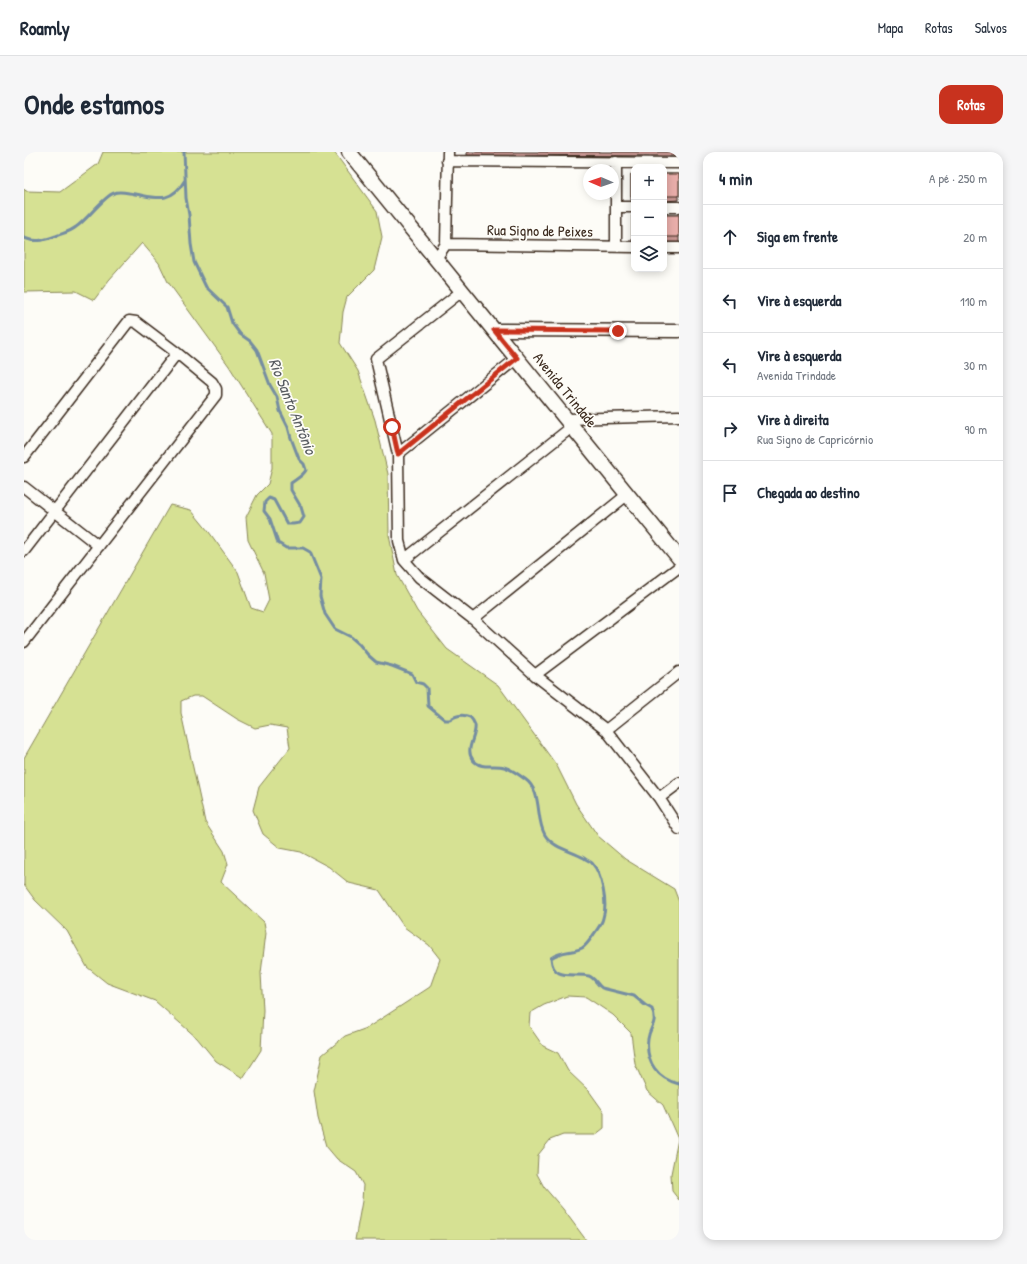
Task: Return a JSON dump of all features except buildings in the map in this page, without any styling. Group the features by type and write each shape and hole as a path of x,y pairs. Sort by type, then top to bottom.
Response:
{"main road":[{"name":"Avenida Trindade","path":"349,152 435,260 570,422 679,558"}],"street":[{"path":"435,260 446,244 447,157 679,163"},
{"path":"616,162 616,247"},
{"path":"616,207 631,207"},
{"path":"667,207 679,207"},
{"name":"Rua Signo de Peixes","path":"446,244 631,247"},
{"path":"667,248 679,248"},
{"path":"462,291 376,359 398,454 399,541 404,560 419,577 472,619 534,675 606,730 659,798 679,829"},
{"path":"24,457 128,322 136,322 177,353 212,382 216,389 216,395 24,642"},
{"path":"494,330 679,332"},
{"path":"24,551 177,353"},
{"path":"398,454 517,358"},
{"path":"404,560 570,422 679,416"},
{"path":"24,487 99,546"},
{"path":"472,619 628,494"},
{"path":"534,675 679,567"},
{"path":"606,730 679,672"},
{"path":"659,798 679,783"}],"green space":[{"path":"103,152 334,152 377,211 382,237 374,270 347,297 343,312 340,343 358,371 375,420 388,474 389,535 397,575 417,611 447,649 498,685 557,766 576,804 598,836 625,859 674,889 679,902 679,1200 672,1191 671,1174 678,1139 663,1105 647,1091 635,1064 631,1033 613,1015 586,997 567,996 544,1005 530,1013 529,1026 543,1046 558,1053 568,1071 589,1091 604,1112 604,1128 595,1135 563,1135 550,1140 538,1155 537,1174 544,1187 563,1209 586,1240 355,1240 362,1201 363,1185 356,1172 337,1159 326,1146 318,1118 314,1091 322,1055 345,1036 367,1028 430,987 440,959 429,945 404,927 379,890 349,883 329,867 301,852 280,848 263,834 253,810 259,787 290,748 287,728 270,725 255,728 237,719 202,696 193,696 181,701 181,713 205,822 224,851 228,864 221,882 264,922 266,933 261,973 263,1010 261,1050 243,1078 216,1061 197,1038 155,1001 107,983 87,967 67,931 35,900 24,885 24,758 170,505 191,510 209,532 238,572 251,608 263,612 269,600 264,573 248,540 246,517 257,495 268,484 272,468 272,434 229,366 168,282 159,263 142,243 109,280 94,300 76,291 24,292 24,189 26,191 60,192 98,164"}],"waterway":[{"name":"Rio Santo Antônio","path":"184,152 186,198 194,262 206,287 227,307 232,323 240,334 250,341 257,350 270,385 277,397 280,411 288,427 299,459 304,464 306,470 301,476 291,483 291,490 301,507 304,517 300,523 287,524 274,500 269,498 265,502 264,511 270,519 278,543 286,548 303,548 310,552 321,579 320,596 325,614 335,629 351,637 376,662 392,666 412,674 416,682 423,684 427,688 428,706 445,720 450,720 459,716 470,717 475,725 470,747 473,760 484,766 500,766 507,768 531,784 537,798 542,828 548,839 558,846 592,863 596,868 603,889 605,905 601,924 584,947 579,950 555,955 551,958 553,966 560,973 589,976 593,978 602,988 634,996 652,1009 654,1014 654,1022 648,1039 651,1062 659,1074 672,1082 679,1084"},
{"path":"24,238 40,240 71,230 80,224 105,199 116,192 160,198 167,197 173,194 185,180"}],"route":[{"path":"392,427 398,454 517,358 494,330 618,331"}]}
